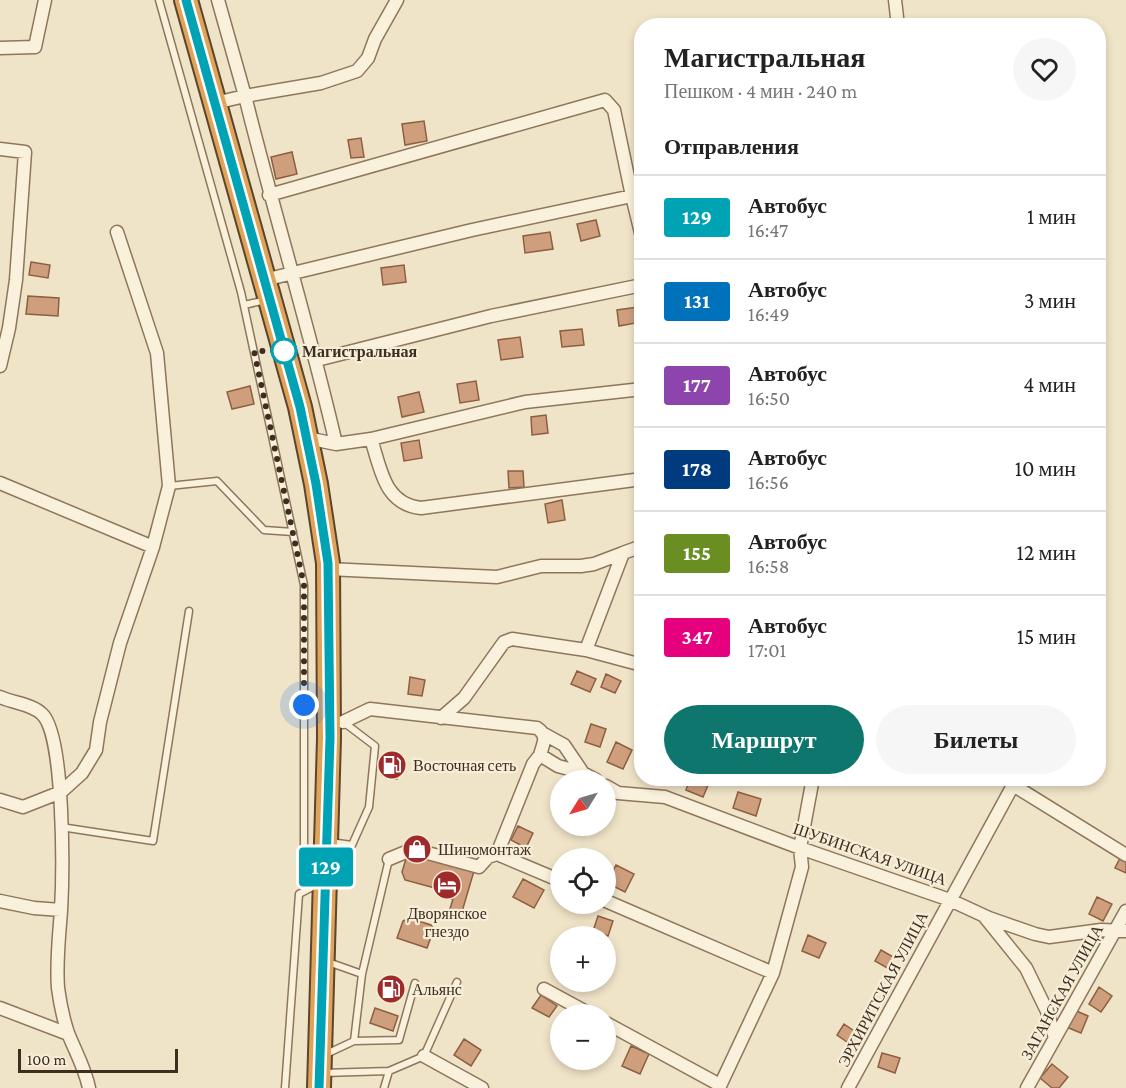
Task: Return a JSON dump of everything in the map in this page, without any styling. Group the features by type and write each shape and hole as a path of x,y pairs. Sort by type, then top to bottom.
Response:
{"highway":[{"path":"186,0 300,407 316,484 328,568 336,718 327,841 320,1072"}],"street":[{"path":"0,48 36,47 45,0"},
{"path":"218,0 245,96 269,195 317,360 336,444"},
{"path":"215,103 321,83 357,71 368,58 375,39 397,0"},
{"path":"895,0 897,18"},
{"path":"269,195 605,100 614,110 634,204"},
{"path":"0,149 25,152 16,280 9,328 0,366"},
{"path":"266,290 293,273 472,230 632,196"},
{"path":"0,800 23,807 61,792 82,773 96,750 99,722 120,643 153,547 168,486 157,353 117,232"},
{"path":"317,360 491,316 634,287"},
{"path":"307,438 336,444 371,439 525,402 634,389"},
{"path":"371,439 389,490 398,501 409,507 421,508 634,480"},
{"path":"0,483 153,547"},
{"path":"328,568 498,577 541,566 594,564 634,549"},
{"path":"586,650 623,553"},
{"path":"441,718 464,698 504,642 512,639 586,650 634,663"},
{"path":"0,697 42,713 53,734 61,792 61,910 57,966 62,1013 89,1088"},
{"path":"336,718 370,709 537,728 564,745 581,770"},
{"path":"497,854 533,764 540,755 544,734"},
{"path":"540,755 558,766 572,770"},
{"path":"616,1029 720,1087 772,973 802,867 800,848 812,786"},
{"name":"ЭРХИРИТСКАЯ УЛИЦА","path":"848,1088 1013,786"},
{"path":"1021,786 1126,855"},
{"name":"ШУБИНСКАЯ УЛИЦА","path":"616,792 665,797 800,848 950,900 1020,930 1049,937 1121,931"},
{"path":"389,859 413,849 479,867 488,857 497,854 550,876"},
{"path":"0,901 34,908 61,910"},
{"path":"616,905 772,973"},
{"name":"ЗАГАНСКАЯ УЛИЦА","path":"1027,1088 1054,1038 1121,931 1126,911"},
{"path":"984,916 1030,975 1047,1011 1054,1038"},
{"path":"544,989 572,1004"},
{"path":"0,1008 68,1034"},
{"path":"424,1056 482,1088"}],"lane":[{"path":"159,0 244,305 304,585 304,873 326,880"},
{"path":"244,305 266,290"},
{"path":"168,486 217,481 264,531 293,532"},
{"path":"60,827 153,841 189,611"},
{"path":"327,841 352,845 369,807 375,746 336,718"},
{"path":"320,1072 354,1041 362,974 389,859"},
{"path":"285,1088 299,894 326,880"},
{"path":"324,960 362,974"},
{"path":"320,1072 389,1071 424,1056 457,982"},
{"path":"354,1041 399,1040 415,983"},
{"path":"384,1088 389,1071"}],"building":[{"path":"424,121 427,141 405,145 402,124"},
{"path":"361,138 364,157 351,158 348,140"},
{"path":"292,152 297,174 276,179 271,157"},
{"path":"596,220 600,236 581,241 577,224"},
{"path":"550,232 553,249 525,253 523,236"},
{"path":"31,262 50,265 48,278 29,275"},
{"path":"404,265 406,282 383,285 381,268"},
{"path":"28,296 59,298 58,316 26,314"},
{"path":"634,308 634,323 619,326 617,310"},
{"path":"582,329 584,345 562,347 560,331"},
{"path":"520,337 523,357 501,360 498,340"},
{"path":"476,381 479,400 460,403 457,384"},
{"path":"250,386 254,404 232,409 227,392"},
{"path":"419,392 424,412 402,417 398,397"},
{"path":"546,415 548,433 532,435 531,417"},
{"path":"419,440 422,458 404,461 401,443"},
{"path":"508,471 523,471 524,487 509,488"},
{"path":"562,500 565,520 548,523 545,504"},
{"path":"577,671 596,679 590,692 571,684"},
{"path":"606,674 621,681 615,693 601,687"},
{"path":"410,677 425,680 422,696 408,694"},
{"path":"591,724 606,729 600,747 585,742"},
{"path":"616,742 632,750 623,769 607,762"},
{"name":"Восточная сеть","path":"387,752 402,755 397,779 382,775"},
{"path":"687,786 708,786 703,797 686,790"},
{"path":"738,792 761,799 756,816 733,808"},
{"path":"518,826 533,833 526,848 511,840"},
{"name":"Дворянское гнездо","path":"408,852 474,871 461,915 449,912 453,899 445,897 442,890 405,880 402,872"},
{"path":"1121,856 1126,859 1126,873 1115,868"},
{"path":"616,865 634,874 625,892 616,888"},
{"path":"523,879 544,890 534,908 513,897"},
{"path":"1097,897 1112,904 1103,921 1089,914"},
{"path":"598,916 613,921 611,926 595,926"},
{"path":"409,918 431,925 434,929 427,948 397,938 403,921"},
{"path":"808,935 826,943 819,958 802,951"},
{"path":"881,950 895,958 889,969 875,961"},
{"name":"Альянс","path":"385,978 403,985 398,1000 379,993"},
{"path":"1099,987 1112,996 1101,1012 1089,1004"},
{"path":"541,995 554,1004 550,1004 549,1017 532,1008"},
{"path":"375,1008 398,1016 393,1031 370,1023"},
{"path":"1072,1009 1088,1016 1081,1033 1064,1026"},
{"path":"844,1024 857,1033 850,1044 837,1035"},
{"path":"464,1039 481,1050 471,1066 454,1055"},
{"path":"631,1046 649,1054 640,1074 622,1066"},
{"path":"882,1053 900,1058 895,1073 878,1067"},
{"path":"1052,1064 1068,1077 1059,1088 1052,1088 1040,1078"}],"bus line":[{"name":"129","path":"186,0 300,407 316,484 328,563 330,738 319,1088"}],"place":[{"name":"Магистральная","path":"284,351"},
{"name":"Восточная сеть","path":"392,765"},
{"name":"Шиномонтаж","path":"417,849"},
{"name":"Дворянское гнездо","path":"447,885"},
{"name":"Альянс","path":"391,989"}],"route":[{"path":"284,351 254,351 304,585 304,705"}]}
